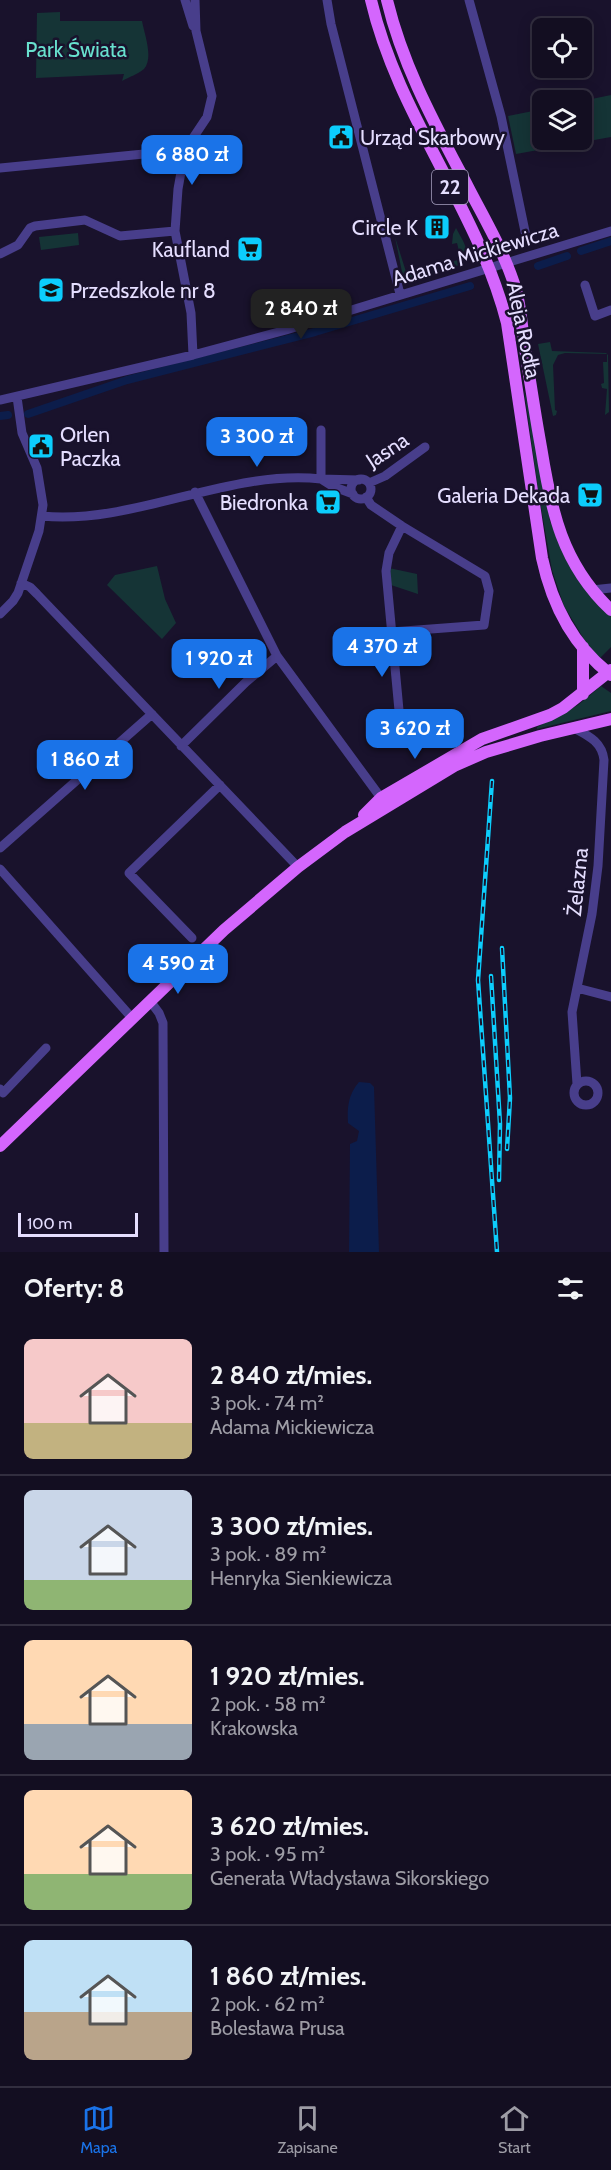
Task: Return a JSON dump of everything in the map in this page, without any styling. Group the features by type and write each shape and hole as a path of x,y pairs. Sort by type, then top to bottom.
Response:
{"main road":[{"name":"Aleja Rodła","path":"371,0 381,38 395,75 490,269 507,323 547,579 556,606 583,647 610,673"},
{"name":"Aleja Rodła","path":"387,0 392,23 424,105 507,264 518,297 549,499 567,552 592,590 611,610"},
{"path":"583,647 583,694"},
{"path":"0,1146 224,930 298,867 384,802 482,739 550,715 610,673"},
{"path":"384,802 486,752 611,719"}],"street":[{"path":"186,0 191,22 196,30"},
{"path":"194,355 191,313 175,231 178,189 185,150 207,117 212,96 196,30 195,0"},
{"path":"327,0 331,24 400,294"},
{"path":"469,0 501,116 527,241"},
{"path":"0,168 185,150"},
{"path":"0,254 18,245 30,228 35,226 85,220 120,236 175,231"},
{"name":"Adama Mickiewicza","path":"0,399 17,397 194,355 286,330 611,231"},
{"path":"585,285 595,316 611,310"},
{"path":"0,614 13,601 21,583 42,516 41,482 35,460 22,433 17,397"},
{"path":"321,430 321,479"},
{"name":"Jasna","path":"369,483 385,476 425,447"},
{"path":"42,516 64,518 105,514 195,492 307,477 365,480 369,483 371,491 366,497 360,498 321,479"},
{"path":"353,494 352,486 359,480"},
{"path":"195,492 277,657 384,802"},
{"path":"366,497 371,505 402,526 484,576 489,591 484,625 391,633"},
{"path":"400,721 386,571 389,553 402,526"},
{"path":"21,583 30,586 298,867"},
{"path":"592,590 611,588"},
{"path":"181,746 246,681 277,657"},
{"path":"0,848 152,714"},
{"name":"Żelazna","path":"574,728 596,741 604,754 603,803 592,914 572,1012 576,1054 575,1097 580,1103 589,1105 595,1101 598,1094 576,1054"},
{"path":"192,938 129,873 220,785"},
{"path":"0,869 132,1018"},
{"path":"577,988 611,997"},
{"path":"150,1001 163,1023 165,1252"},
{"path":"0,1089 3,1093 46,1048"},
{"path":"577,1084 589,1081"}],"green space":[{"name":"Park Świata","path":"60,12 60,21 142,21 148,52 144,69 122,81 124,74 36,78 37,13"},
{"path":"611,95 611,137 592,140 592,99"},
{"path":"532,111 532,150 538,150 516,154 508,116"},
{"path":"456,228 466,248 465,260 453,268 435,274 408,280 403,277 395,237 407,275 461,259 457,243 452,244"},
{"path":"78,233 79,245 41,250 39,237"},
{"path":"550,342 552,351 607,354 565,353 558,355 553,365 555,410 557,411 553,416 538,344"},
{"path":"607,354 609,412 605,415 607,389 602,388 601,384 604,383 603,362 607,362"},
{"path":"524,390 531,416 550,521 567,561 611,616 611,647 600,658 587,644 564,606 552,570"},
{"path":"157,566 165,599 176,623 162,639 107,585 115,575"},
{"path":"389,568 417,574 418,594 391,585"},
{"path":"601,686 611,693 611,711 537,729 578,705"}],"water":[{"path":"359,1082 370,1083 374,1087 379,1252 349,1252 350,1144 357,1141 359,1131 348,1123 348,1112 350,1096"}],"waterway":[{"path":"581,251 611,241"},
{"path":"538,266 567,256"},
{"path":"28,414 127,380 315,332 470,286"},
{"path":"0,416 8,415"}],"railway":[{"path":"492,781 478,980 497,1252"},
{"path":"502,948 510,1098 507,1149"},
{"path":"491,976 500,1124 499,1180"}],"place":[{"name":"Urząd Skarbowy","path":"341,137"},
{"name":"Circle K","path":"437,227"},
{"name":"Kaufland","path":"250,249"},
{"name":"Przedszkole nr 8","path":"51,290"},
{"name":"Orlen Paczka","path":"41,446"},
{"name":"Galeria Dekada","path":"590,495"},
{"name":"Biedronka","path":"328,502"}]}
